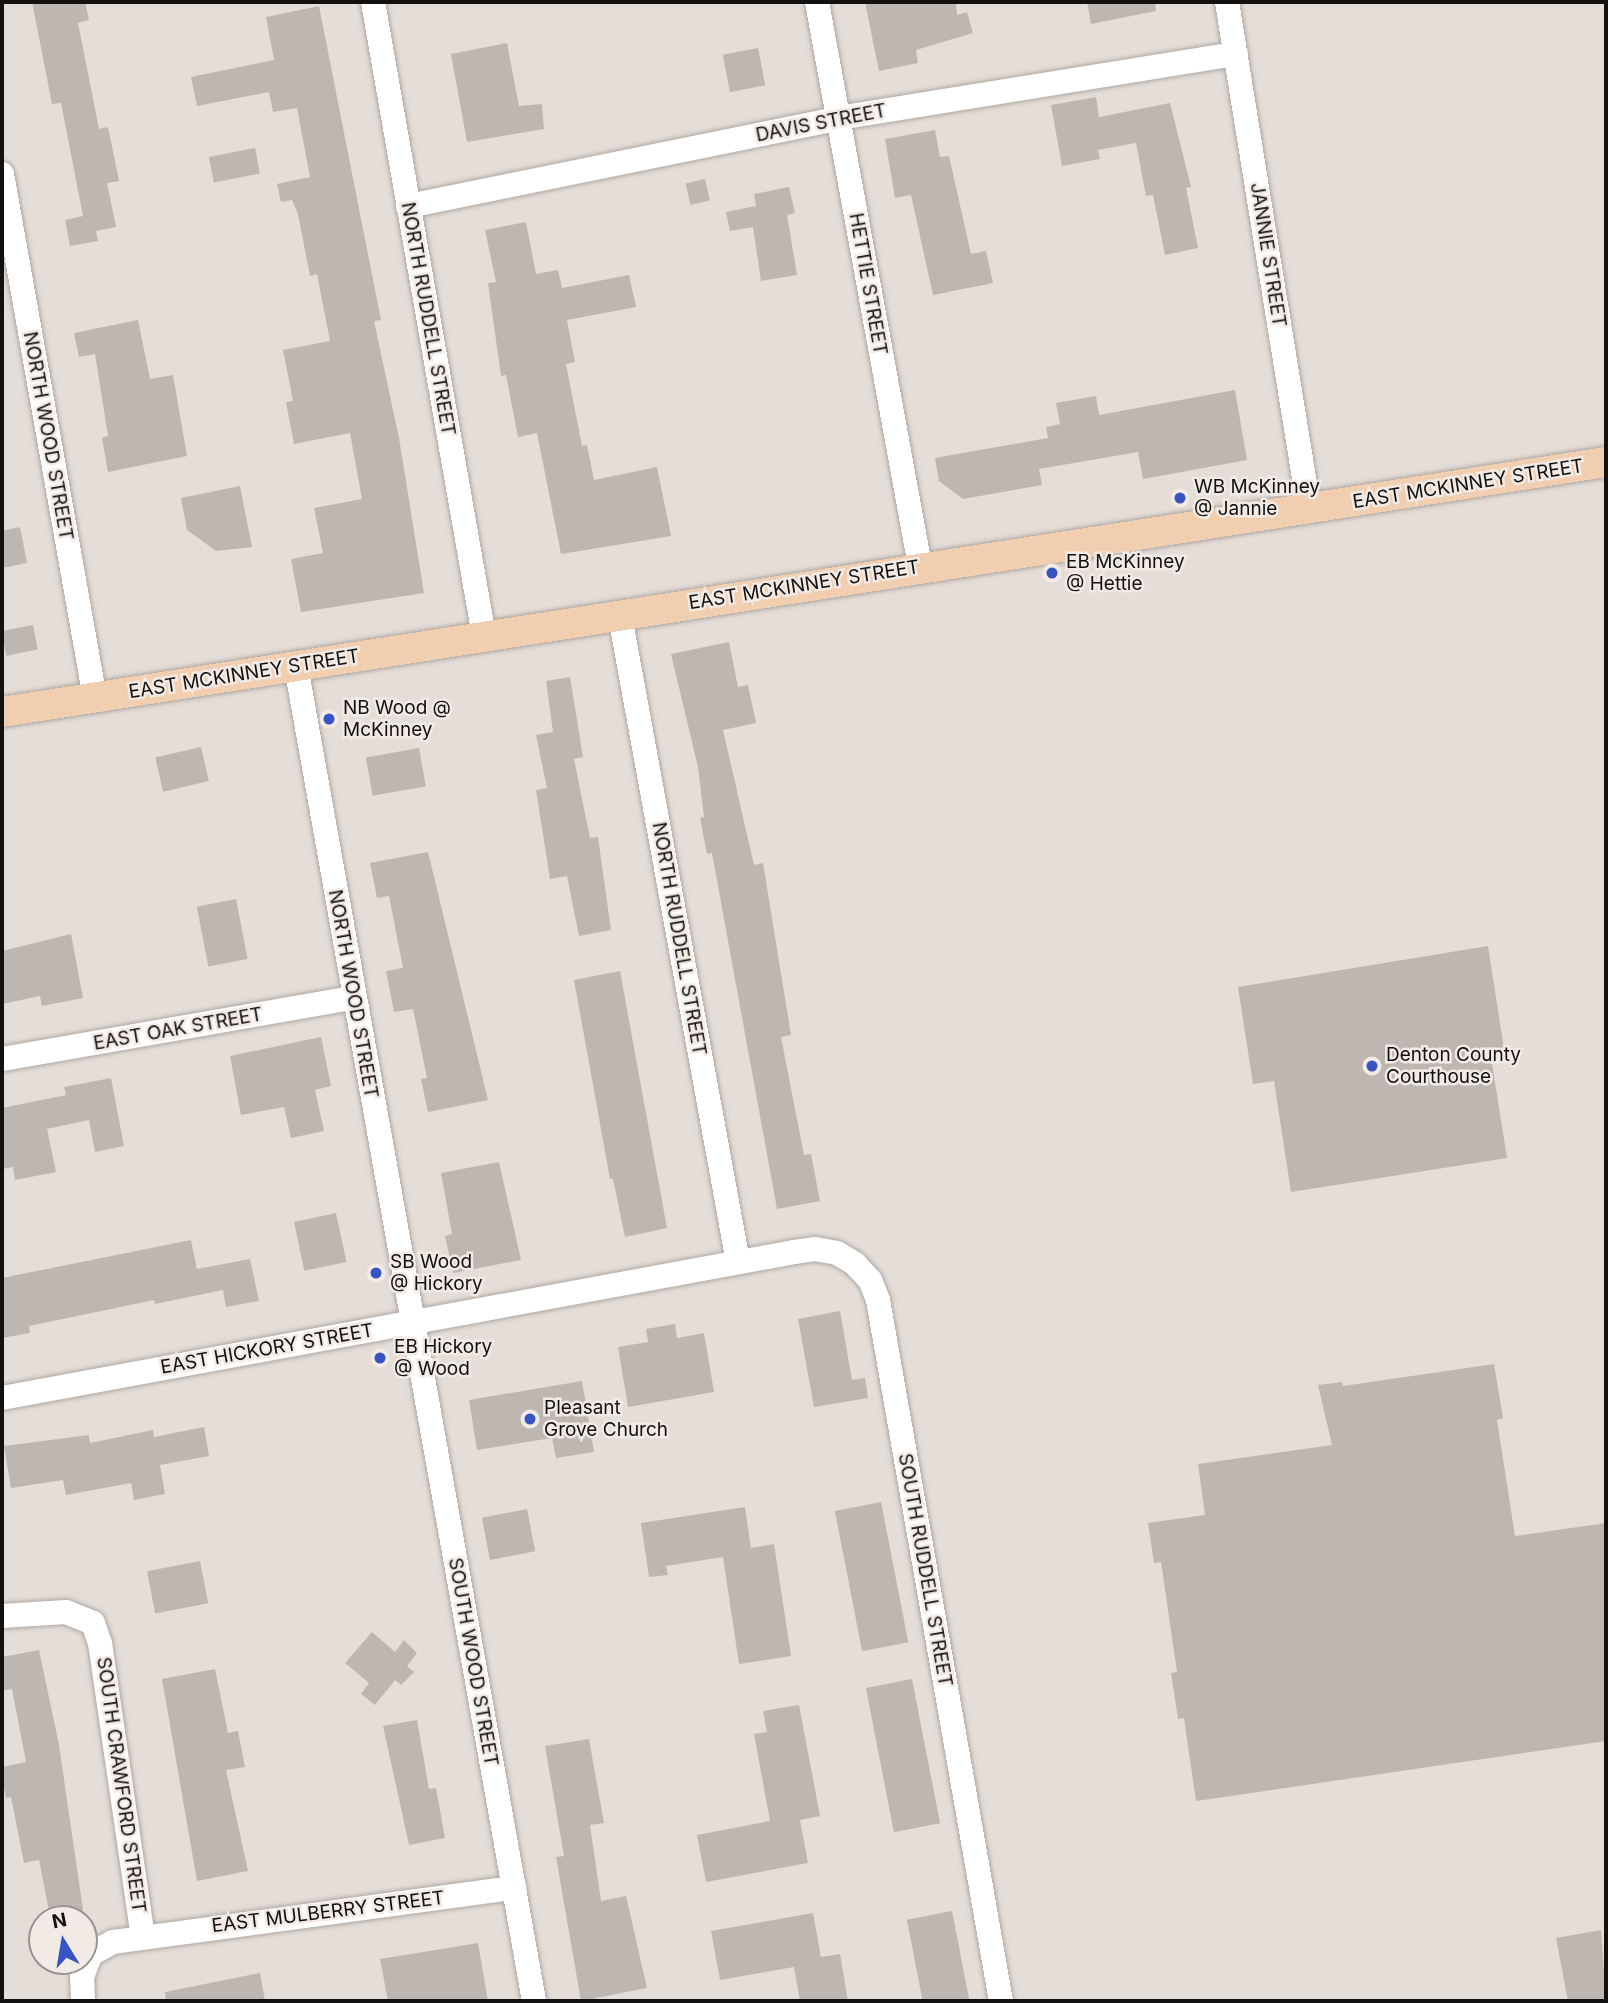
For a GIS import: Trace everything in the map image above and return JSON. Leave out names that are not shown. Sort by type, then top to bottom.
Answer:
[{"type":"main road","name":"EAST MCKINNEY STREET","points":[[2,712],[620,616],[920,566],[1606,463]]},
{"type":"street","name":"NORTH RUDDELL STREET","points":[[373,2],[484,636]]},
{"type":"street","name":"HETTIE STREET","points":[[817,2],[920,566]]},
{"type":"street","name":"JANNIE STREET","points":[[1227,2],[1309,509]]},
{"type":"street","name":"DAVIS STREET","points":[[408,206],[839,118],[1236,54]]},
{"type":"street","name":"NORTH WOOD STREET","points":[[2,174],[95,698]]},
{"type":"street","name":"NORTH RUDDELL STREET","points":[[620,616],[738,1262]]},
{"type":"street","name":"NORTH WOOD STREET","points":[[296,666],[353,998],[413,1322]]},
{"type":"street","name":"EAST OAK STREET","points":[[2,1059],[353,998]]},
{"type":"street","name":"SOUTH RUDDELL STREET","points":[[738,1262],[815,1249],[836,1253],[870,1280],[878,1300],[1001,2001]]},
{"type":"street","name":"EAST HICKORY STREET","points":[[2,1398],[738,1262]]},
{"type":"street","name":"SOUTH WOOD STREET","points":[[413,1322],[534,2001]]},
{"type":"street","name":"SOUTH CRAWFORD STREET","points":[[2,1616],[66,1612],[93,1623],[100,1643],[143,1936],[113,1941],[91,1954],[82,1976],[83,2001]]},
{"type":"street","name":"EAST MULBERRY STREET","points":[[143,1936],[514,1888]]},
{"type":"building","points":[[32,2],[85,2],[89,20],[78,23],[99,129],[108,127],[119,181],[107,183],[116,227],[96,231],[98,241],[70,246],[65,220],[83,216],[61,103],[52,104]]},
{"type":"building","points":[[865,2],[956,2],[957,15],[967,12],[973,33],[916,50],[918,63],[879,71]]},
{"type":"building","points":[[1087,2],[1155,2],[1156,11],[1091,24]]},
{"type":"building","points":[[319,6],[381,320],[374,321],[399,438],[424,593],[301,612],[291,559],[323,553],[314,508],[362,499],[350,433],[294,444],[286,402],[293,401],[283,350],[330,341],[317,274],[310,276],[298,214],[292,200],[281,202],[277,184],[310,177],[297,108],[273,112],[269,92],[197,106],[191,77],[274,60],[266,17]]},
{"type":"building","points":[[507,43],[519,106],[542,104],[544,129],[467,142],[451,54]]},
{"type":"building","points":[[758,48],[765,85],[730,92],[723,55]]},
{"type":"building","points":[[1096,97],[1099,117],[1170,103],[1191,187],[1186,188],[1198,248],[1165,255],[1153,195],[1146,196],[1136,143],[1098,150],[1100,159],[1062,166],[1051,105]]},
{"type":"building","points":[[935,130],[940,157],[949,156],[971,254],[986,251],[993,283],[933,295],[911,195],[895,198],[885,139]]},
{"type":"building","points":[[255,148],[260,174],[214,182],[209,157]]},
{"type":"building","points":[[705,179],[710,200],[690,205],[686,183]]},
{"type":"building","points":[[789,187],[795,213],[787,215],[797,275],[761,281],[753,227],[730,231],[726,212],[756,206],[754,194]]},
{"type":"building","points":[[526,222],[536,274],[558,270],[562,288],[629,275],[636,307],[567,320],[575,362],[566,364],[582,446],[587,445],[594,480],[657,467],[671,536],[561,554],[537,433],[518,437],[506,375],[501,376],[488,283],[496,282],[485,230]]},
{"type":"building","points":[[138,320],[150,379],[173,375],[187,456],[108,472],[102,438],[108,436],[95,354],[79,357],[74,333]]},
{"type":"building","points":[[1235,390],[1247,460],[1143,479],[1138,452],[1039,469],[1042,485],[963,499],[939,481],[935,458],[1048,438],[1046,427],[1060,424],[1056,403],[1096,396],[1099,415]]},
{"type":"building","points":[[240,486],[252,547],[216,551],[187,530],[181,498]]},
{"type":"building","points":[[20,527],[27,563],[2,568],[2,531]]},
{"type":"building","points":[[33,625],[38,650],[6,656],[2,631]]},
{"type":"building","points":[[729,642],[738,687],[748,685],[756,723],[723,730],[754,865],[763,863],[791,1035],[781,1037],[804,1155],[811,1154],[820,1201],[777,1209],[712,853],[707,854],[700,818],[704,817],[698,767],[671,654]]},
{"type":"building","points":[[570,677],[583,757],[574,759],[590,838],[598,837],[611,930],[579,936],[567,876],[550,879],[536,790],[547,788],[536,735],[553,732],[546,681]]},
{"type":"building","points":[[201,747],[209,781],[163,792],[155,758]]},
{"type":"building","points":[[419,748],[426,786],[373,796],[366,757]]},
{"type":"building","points":[[428,852],[488,1100],[428,1112],[421,1079],[427,1078],[413,1009],[394,1012],[386,971],[403,968],[389,896],[377,898],[370,863]]},
{"type":"building","points":[[236,899],[248,959],[208,967],[197,907]]},
{"type":"building","points":[[71,934],[83,998],[42,1006],[40,996],[2,1004],[2,951]]},
{"type":"building","name":"Denton County Courthouse","points":[[1488,946],[1504,1049],[1490,1051],[1507,1158],[1291,1192],[1274,1081],[1253,1084],[1238,987]]},
{"type":"building","points":[[620,971],[667,1228],[625,1237],[613,1179],[610,1179],[574,980]]},
{"type":"building","points":[[321,1037],[331,1086],[315,1090],[324,1131],[291,1138],[284,1107],[241,1115],[230,1056]]},
{"type":"building","points":[[111,1078],[124,1146],[95,1152],[89,1120],[47,1129],[56,1172],[15,1180],[13,1167],[2,1169],[2,1108],[66,1095],[64,1087]]},
{"type":"building","points":[[499,1162],[521,1260],[453,1273],[445,1236],[452,1234],[441,1173]]},
{"type":"building","points":[[336,1213],[346,1262],[304,1271],[294,1222]]},
{"type":"building","points":[[191,1240],[197,1269],[250,1259],[259,1301],[226,1307],[223,1290],[155,1304],[154,1300],[29,1326],[30,1333],[2,1338],[2,1278]]},
{"type":"building","points":[[840,1311],[852,1380],[865,1378],[868,1398],[814,1407],[798,1319]]},
{"type":"building","points":[[675,1324],[677,1338],[704,1333],[714,1392],[628,1407],[618,1347],[648,1342],[646,1329]]},
{"type":"building","points":[[1494,1364],[1503,1418],[1497,1420],[1515,1536],[1606,1523],[1606,1741],[1196,1801],[1184,1718],[1178,1719],[1171,1673],[1177,1672],[1161,1562],[1154,1563],[1148,1523],[1205,1515],[1198,1464],[1332,1445],[1318,1385],[1342,1382],[1343,1386]]},
{"type":"building","name":"Pleasant Grove Church","points":[[582,1381],[594,1452],[556,1458],[552,1438],[477,1450],[469,1400]]},
{"type":"building","points":[[204,1427],[209,1456],[160,1465],[165,1494],[134,1500],[131,1483],[66,1495],[63,1480],[11,1488],[4,1446],[89,1435],[90,1443],[153,1430],[154,1437]]},
{"type":"building","points":[[881,1502],[908,1642],[862,1651],[835,1511]]},
{"type":"building","points":[[745,1507],[751,1548],[774,1544],[791,1656],[739,1664],[723,1557],[666,1566],[668,1575],[649,1577],[641,1523]]},
{"type":"building","points":[[527,1509],[535,1551],[490,1560],[482,1518]]},
{"type":"building","points":[[200,1561],[208,1603],[155,1614],[147,1571]]},
{"type":"building","points":[[372,1632],[395,1652],[404,1640],[417,1653],[407,1666],[414,1672],[401,1685],[395,1680],[375,1705],[361,1694],[369,1683],[345,1663]]},
{"type":"building","points":[[39,1650],[59,1745],[82,1905],[48,1905],[39,1860],[24,1863],[11,1797],[6,1798],[2,1777],[2,1767],[26,1762],[12,1689],[2,1691],[2,1657]]},
{"type":"building","points":[[215,1669],[228,1733],[238,1731],[245,1767],[226,1770],[248,1871],[197,1881],[162,1679]]},
{"type":"building","points":[[912,1679],[940,1823],[894,1832],[866,1688]]},
{"type":"building","points":[[799,1705],[820,1816],[800,1820],[808,1863],[706,1882],[697,1835],[770,1821],[754,1734],[767,1732],[763,1711]]},
{"type":"building","points":[[417,1720],[429,1789],[436,1788],[445,1838],[409,1845],[383,1726]]},
{"type":"building","points":[[589,1739],[604,1823],[590,1825],[601,1901],[626,1896],[647,1988],[581,2001],[556,1857],[564,1856],[545,1746]]},
{"type":"building","points":[[952,1911],[969,2001],[923,2001],[907,1920]]},
{"type":"building","points":[[813,1913],[821,1957],[840,1954],[848,2001],[800,2001],[794,1967],[720,1980],[711,1931]]},
{"type":"building","points":[[1601,1930],[1606,2001],[1568,2001],[1556,1938]]},
{"type":"building","points":[[478,1943],[488,2001],[388,2001],[380,1959]]},
{"type":"building","points":[[260,1973],[265,2001],[166,2001],[165,1992]]},
{"type":"place","name":"WB McKinney @ Jannie","points":[[1180,498]]},
{"type":"place","name":"EB McKinney @ Hettie","points":[[1052,573]]},
{"type":"place","name":"NB Wood @ McKinney","points":[[329,719]]},
{"type":"place","name":"Denton County Courthouse","points":[[1372,1066]]},
{"type":"place","name":"SB Wood @ Hickory","points":[[376,1273]]},
{"type":"place","name":"EB Hickory @ Wood","points":[[380,1358]]},
{"type":"place","name":"Pleasant Grove Church","points":[[530,1419]]}]
